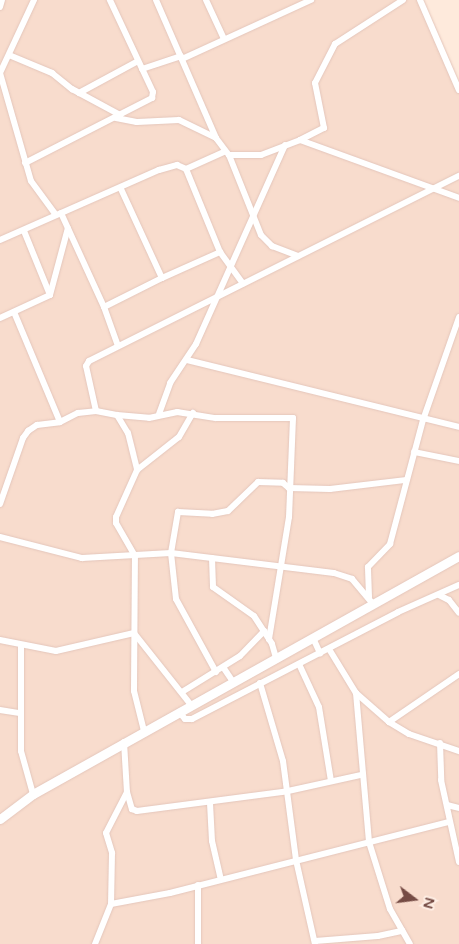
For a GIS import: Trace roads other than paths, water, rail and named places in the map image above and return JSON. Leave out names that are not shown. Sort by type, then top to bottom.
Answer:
[{"type":"street","points":[[0,7],[2,0]]},
{"type":"street","points":[[34,0],[0,73],[26,163],[38,193],[59,214],[68,228],[104,307],[118,346]]},
{"type":"street","points":[[26,163],[152,98],[153,92],[110,0]]},
{"type":"street","points":[[156,0],[216,138],[226,154],[254,219],[268,243],[298,256]]},
{"type":"street","points":[[206,0],[224,39]]},
{"type":"street","points":[[142,69],[181,58],[311,0]]},
{"type":"street","points":[[0,240],[174,165],[186,169],[226,154],[261,155],[300,140],[324,128],[315,83],[335,44],[403,0]]},
{"type":"street","points":[[420,0],[459,90]]},
{"type":"street","points":[[9,55],[52,73],[79,93],[118,116],[137,122],[179,120],[216,138]]},
{"type":"street","points":[[79,93],[138,61]]},
{"type":"street","points":[[300,140],[459,198]]},
{"type":"street","points":[[159,414],[170,383],[187,360],[231,269],[285,145]]},
{"type":"street","points":[[186,169],[220,252],[243,284]]},
{"type":"street","points":[[96,411],[87,363],[459,176]]},
{"type":"street","points":[[121,189],[162,278]]},
{"type":"street","points":[[0,318],[50,295],[68,228]]},
{"type":"street","points":[[24,230],[50,295]]},
{"type":"street","points":[[104,307],[220,252]]},
{"type":"street","points":[[14,312],[60,422]]},
{"type":"street","points":[[371,600],[368,567],[390,544],[423,420],[459,317]]},
{"type":"street","points":[[187,360],[423,420],[459,427]]},
{"type":"street","points":[[0,504],[23,438],[37,425],[60,422],[78,413],[96,411],[149,418],[159,414],[193,413],[216,418],[292,418],[289,488],[281,567],[269,639]]},
{"type":"street","points":[[144,732],[134,691],[135,556],[116,523],[118,508],[137,470],[179,437],[193,413]]},
{"type":"street","points":[[117,415],[128,432],[137,470]]},
{"type":"street","points":[[414,452],[459,461]]},
{"type":"street","points":[[216,672],[176,599],[171,553],[178,512],[212,514],[228,511],[258,482],[283,483],[289,488],[330,489],[406,480]]},
{"type":"street","points":[[0,537],[82,558],[171,553],[281,567],[352,579],[371,600]]},
{"type":"street","points":[[1,817],[33,794],[313,638],[371,600],[459,556]]},
{"type":"street","points":[[212,558],[213,587],[247,610],[269,639],[276,658]]},
{"type":"street","points":[[178,712],[185,719],[192,719],[260,683],[459,585]]},
{"type":"street","points":[[439,595],[449,600],[459,613]]},
{"type":"street","points":[[182,692],[240,656],[264,631]]},
{"type":"street","points":[[0,640],[56,651],[134,633]]},
{"type":"street","points":[[134,633],[154,662],[192,705]]},
{"type":"street","points":[[313,638],[320,654]]},
{"type":"street","points":[[21,645],[21,751],[33,794]]},
{"type":"street","points":[[329,649],[356,692],[389,722],[409,734],[459,750]]},
{"type":"street","points":[[299,664],[319,707],[331,781]]},
{"type":"street","points":[[223,667],[246,691]]},
{"type":"street","points":[[389,722],[459,674]]},
{"type":"street","points":[[260,683],[280,744],[288,791],[296,860],[315,942],[378,936],[402,931]]},
{"type":"street","points":[[356,692],[361,775],[369,842],[378,879],[410,944]]},
{"type":"street","points":[[0,710],[20,713]]},
{"type":"street","points":[[124,742],[127,792],[132,809],[137,811],[210,803],[288,791],[361,775]]},
{"type":"street","points":[[440,743],[441,780],[459,862]]},
{"type":"street","points":[[94,944],[111,904],[112,853],[106,833],[127,792]]},
{"type":"street","points":[[210,803],[212,841],[221,879]]},
{"type":"street","points":[[447,805],[459,808]]},
{"type":"street","points":[[111,904],[198,885],[449,822]]},
{"type":"street","points":[[198,885],[198,944]]}]
